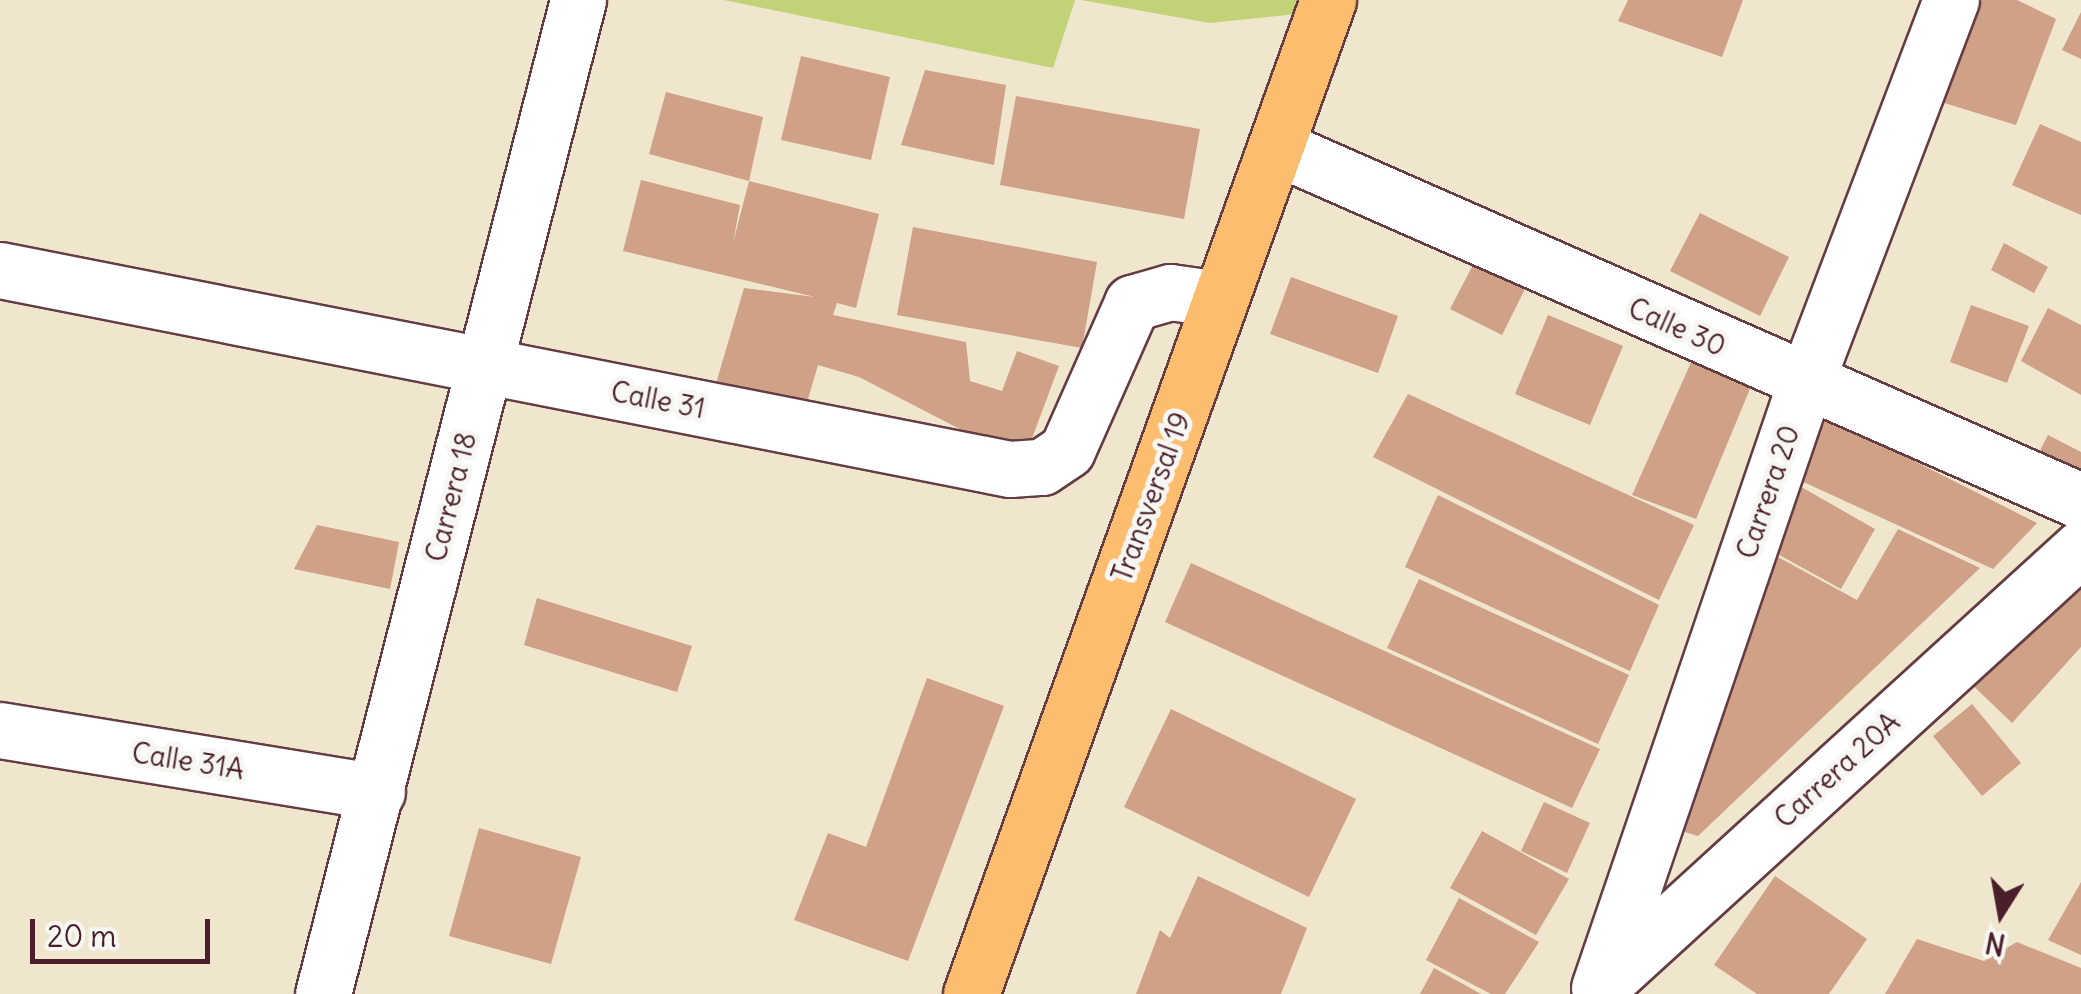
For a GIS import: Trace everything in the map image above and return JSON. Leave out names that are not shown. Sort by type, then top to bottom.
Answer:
[{"type":"main road","name":"Transversal 19","points":[[971,994],[1328,0]]},
{"type":"street","name":"Carrera 18","points":[[322,994],[578,0]]},
{"type":"street","name":"Carrera 20","points":[[1597,991],[1805,384],[1951,0]]},
{"type":"street","name":"Calle 30","points":[[1276,147],[1805,384],[2081,501]]},
{"type":"street","name":"Calle 31","points":[[0,270],[1010,468],[1042,467],[1067,450],[1132,304],[1170,292],[1220,299]]},
{"type":"street","name":"Carrera 20A","points":[[1597,991],[2081,548]]},
{"type":"street","name":"Calle 31A","points":[[0,730],[377,792]]},
{"type":"green space","points":[[724,0],[1075,0],[1053,68]]},
{"type":"green space","points":[[1081,0],[1339,0],[1335,10],[1210,23]]},
{"type":"building","points":[[1628,0],[1743,0],[1722,57],[1618,21]]},
{"type":"building","points":[[1982,0],[2017,0],[2056,19],[2016,125],[1941,102]]},
{"type":"building","points":[[2081,12],[2081,59],[2062,50]]},
{"type":"building","points":[[801,56],[890,77],[871,160],[781,140]]},
{"type":"building","points":[[925,70],[1006,85],[994,165],[901,145]]},
{"type":"building","points":[[666,92],[763,117],[749,181],[649,154]]},
{"type":"building","points":[[1016,96],[1200,129],[1184,219],[1000,185]]},
{"type":"building","points":[[2040,124],[2081,142],[2081,215],[2012,185]]},
{"type":"building","points":[[641,180],[740,205],[733,243],[749,181],[879,214],[856,308],[837,303],[833,315],[966,342],[970,381],[1002,391],[1017,351],[1059,366],[1031,441],[983,441],[859,377],[818,365],[808,399],[715,387],[744,288],[815,297],[623,251]]},
{"type":"building","points":[[1700,213],[1789,257],[1760,316],[1670,271]]},
{"type":"building","points":[[913,227],[1097,262],[1082,348],[897,315]]},
{"type":"building","points":[[2004,243],[2048,267],[2034,293],[1991,270]]},
{"type":"building","points":[[1475,261],[1526,287],[1502,335],[1450,309]]},
{"type":"building","points":[[1291,277],[1398,316],[1378,373],[1270,334]]},
{"type":"building","points":[[1971,305],[2029,326],[2007,383],[1950,362]]},
{"type":"building","points":[[2048,308],[2081,325],[2081,395],[2021,361]]},
{"type":"building","points":[[1548,315],[1623,346],[1590,425],[1515,394]]},
{"type":"building","points":[[1693,358],[1752,384],[1696,519],[1632,495]]},
{"type":"building","points":[[1408,394],[1694,525],[1659,600],[1373,457]]},
{"type":"building","points":[[1827,417],[2037,523],[1993,569],[1797,479]]},
{"type":"building","points":[[2048,435],[2081,452],[2081,488],[2033,464]]},
{"type":"building","points":[[1796,484],[1875,529],[1841,589],[1761,545]]},
{"type":"building","points":[[1438,495],[1659,605],[1630,671],[1405,567]]},
{"type":"building","points":[[317,525],[399,542],[390,589],[294,569]]},
{"type":"building","points":[[1898,529],[1980,568],[1698,836],[1668,827],[1778,557],[1857,600]]},
{"type":"building","points":[[1191,563],[1600,749],[1572,808],[1165,622]]},
{"type":"building","points":[[2081,564],[2081,647],[2012,723],[1962,675]]},
{"type":"building","points":[[1419,579],[1629,675],[1598,744],[1387,648]]},
{"type":"building","points":[[537,598],[692,646],[677,692],[524,645]]},
{"type":"building","points":[[927,678],[1004,706],[908,961],[794,920],[828,833],[866,847]]},
{"type":"building","points":[[1972,704],[2021,763],[1982,796],[1933,736]]},
{"type":"building","points":[[1171,709],[1356,799],[1309,897],[1124,807]]},
{"type":"building","points":[[1544,802],[1590,823],[1567,873],[1521,851]]},
{"type":"building","points":[[479,828],[581,857],[551,964],[449,936]]},
{"type":"building","points":[[1482,831],[1569,879],[1536,935],[1450,888]]},
{"type":"building","points":[[1198,876],[1307,928],[1281,994],[1136,994],[1160,930],[1170,938]]},
{"type":"building","points":[[1775,876],[1867,939],[1829,994],[1757,994],[1714,965]]},
{"type":"building","points":[[2081,882],[2081,955],[2048,940]]},
{"type":"building","points":[[1459,898],[1539,942],[1505,994],[1491,994],[1426,960]]},
{"type":"building","points":[[1917,939],[1984,961],[2017,942],[2081,968],[2081,994],[1885,994]]},
{"type":"building","points":[[1434,968],[1481,994],[1420,994]]}]
